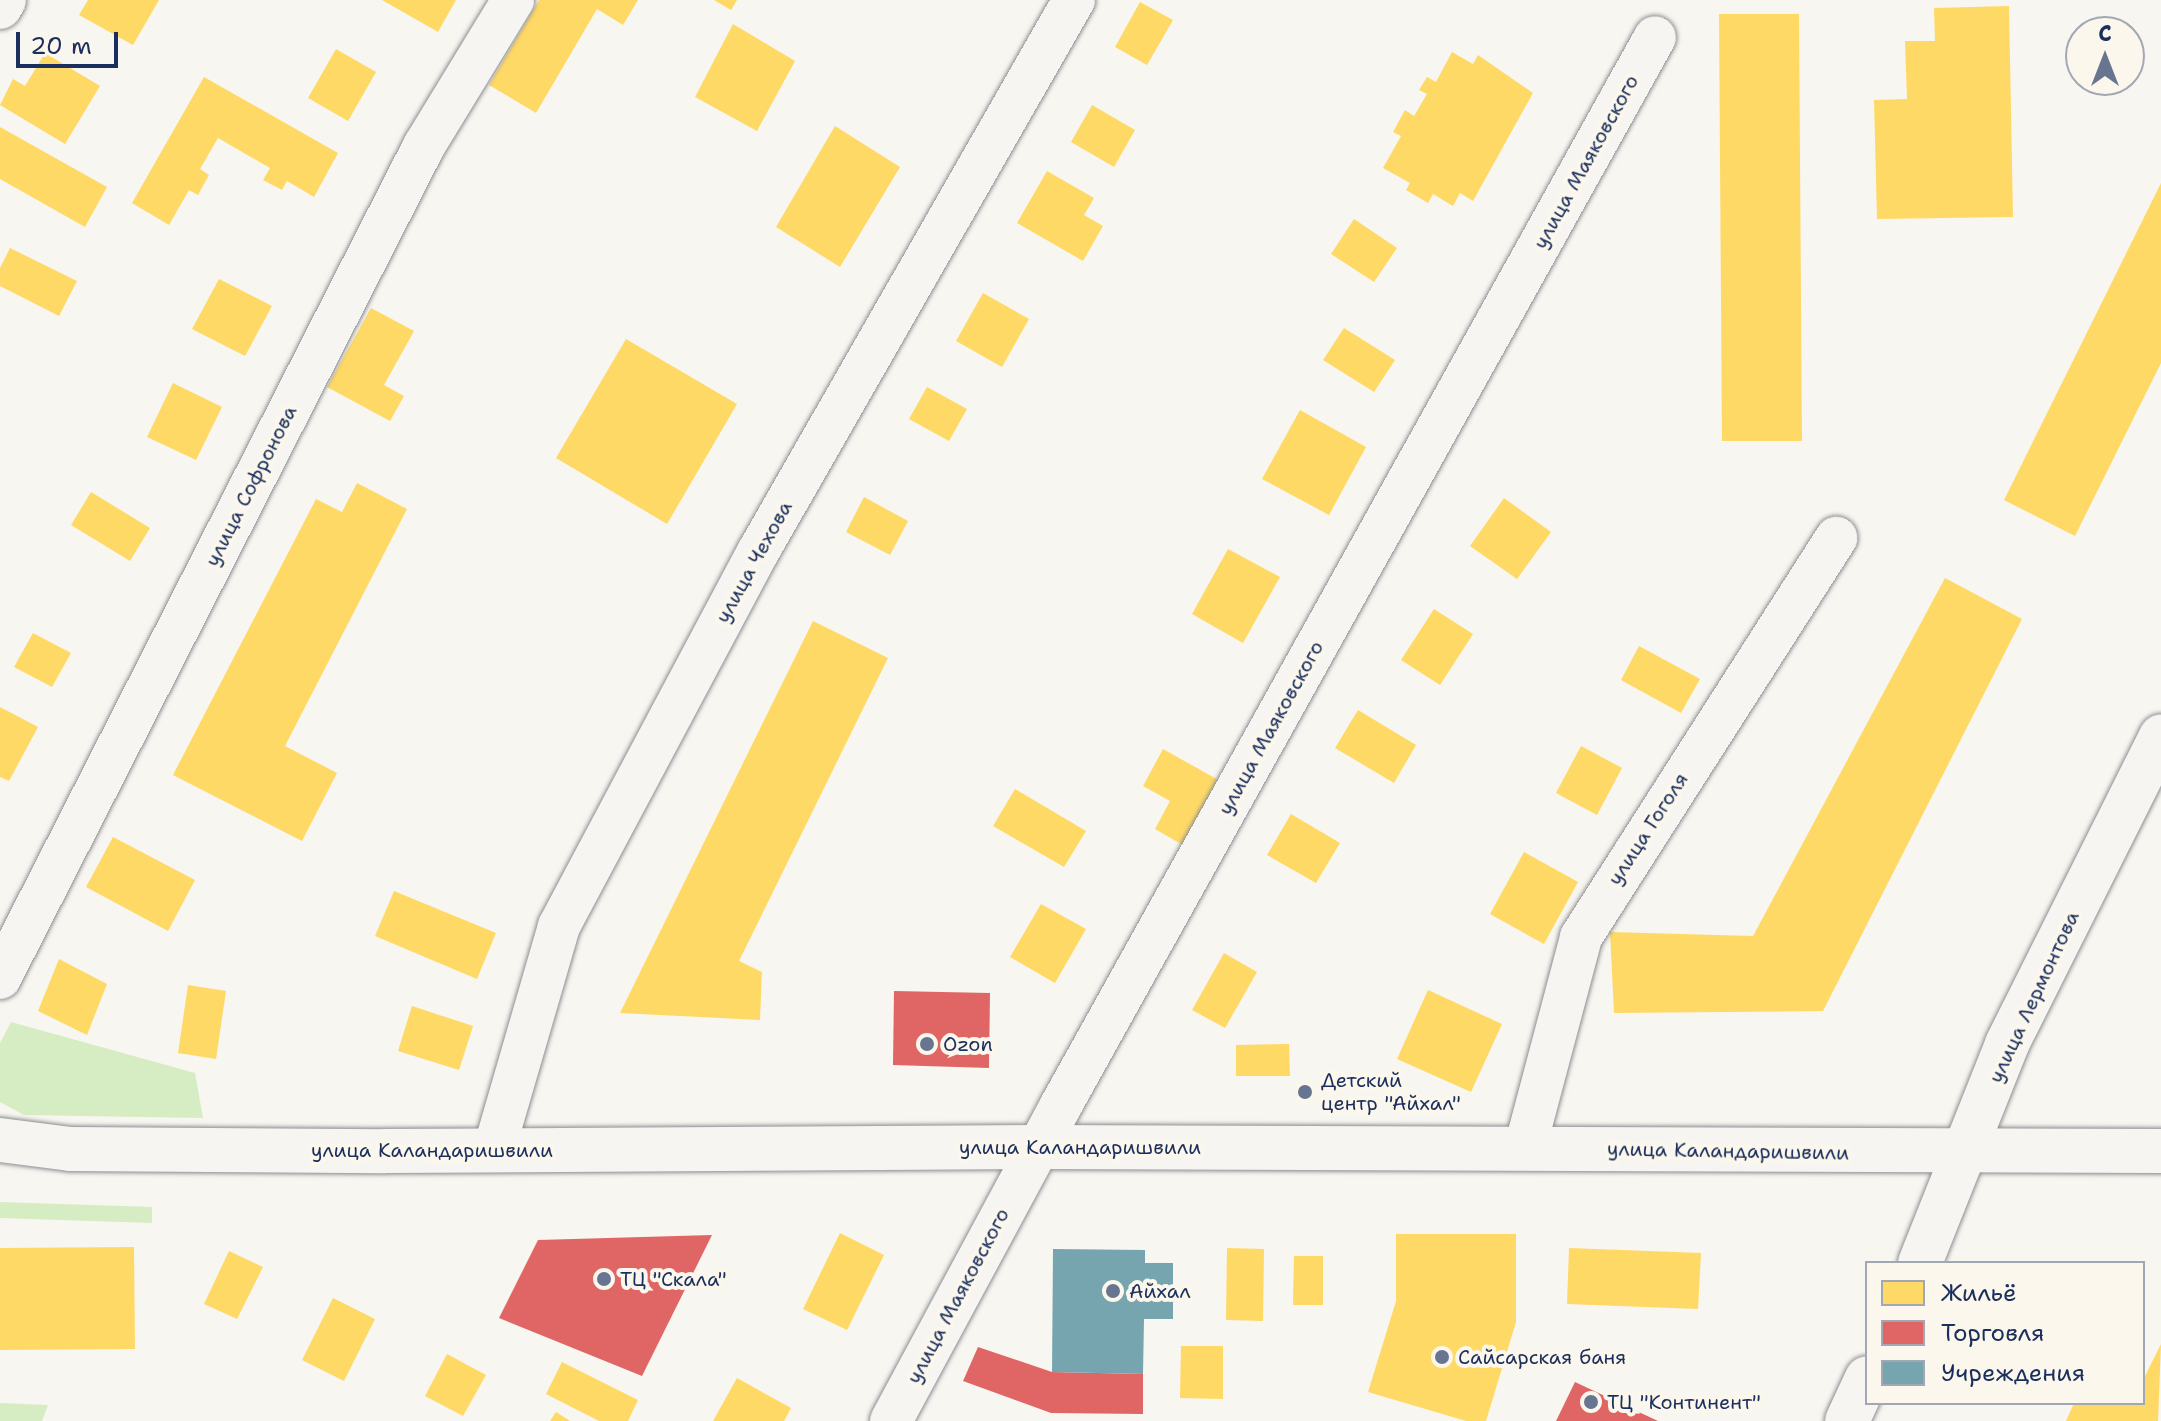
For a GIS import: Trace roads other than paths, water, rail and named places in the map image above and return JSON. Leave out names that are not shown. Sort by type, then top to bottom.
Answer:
[{"type":"street","points":[[0,7],[4,0]]},
{"type":"street","name":"улица Софронова","points":[[0,978],[424,146],[513,0]]},
{"type":"street","name":"улица Чехова","points":[[494,1150],[559,926],[758,552],[1074,0]]},
{"type":"street","name":"улица Маяковского","points":[[891,1421],[1038,1147],[1655,37]]},
{"type":"street","name":"улица Гоголя","points":[[1525,1148],[1581,937],[1836,538]]},
{"type":"street","name":"улица Лермонтова","points":[[1921,1261],[1967,1153],[2007,1044],[2161,736]]},
{"type":"street","name":"улица Каландаришвили","points":[[0,1140],[70,1149],[1038,1147],[1967,1153],[2161,1151]]},
{"type":"street","points":[[1847,1421],[1865,1382]]},
{"type":"place","name":"Ozon","points":[[927,1044]]},
{"type":"place","name":"Детский центр \"Айхал\"","points":[[1305,1092]]},
{"type":"place","name":"ТЦ \"Скала\"","points":[[604,1279]]},
{"type":"place","name":"Айхал","points":[[1113,1291]]},
{"type":"place","name":"Сайсарская баня","points":[[1442,1357]]},
{"type":"place","name":"ТЦ \"Континент\"","points":[[1591,1402]]}]
